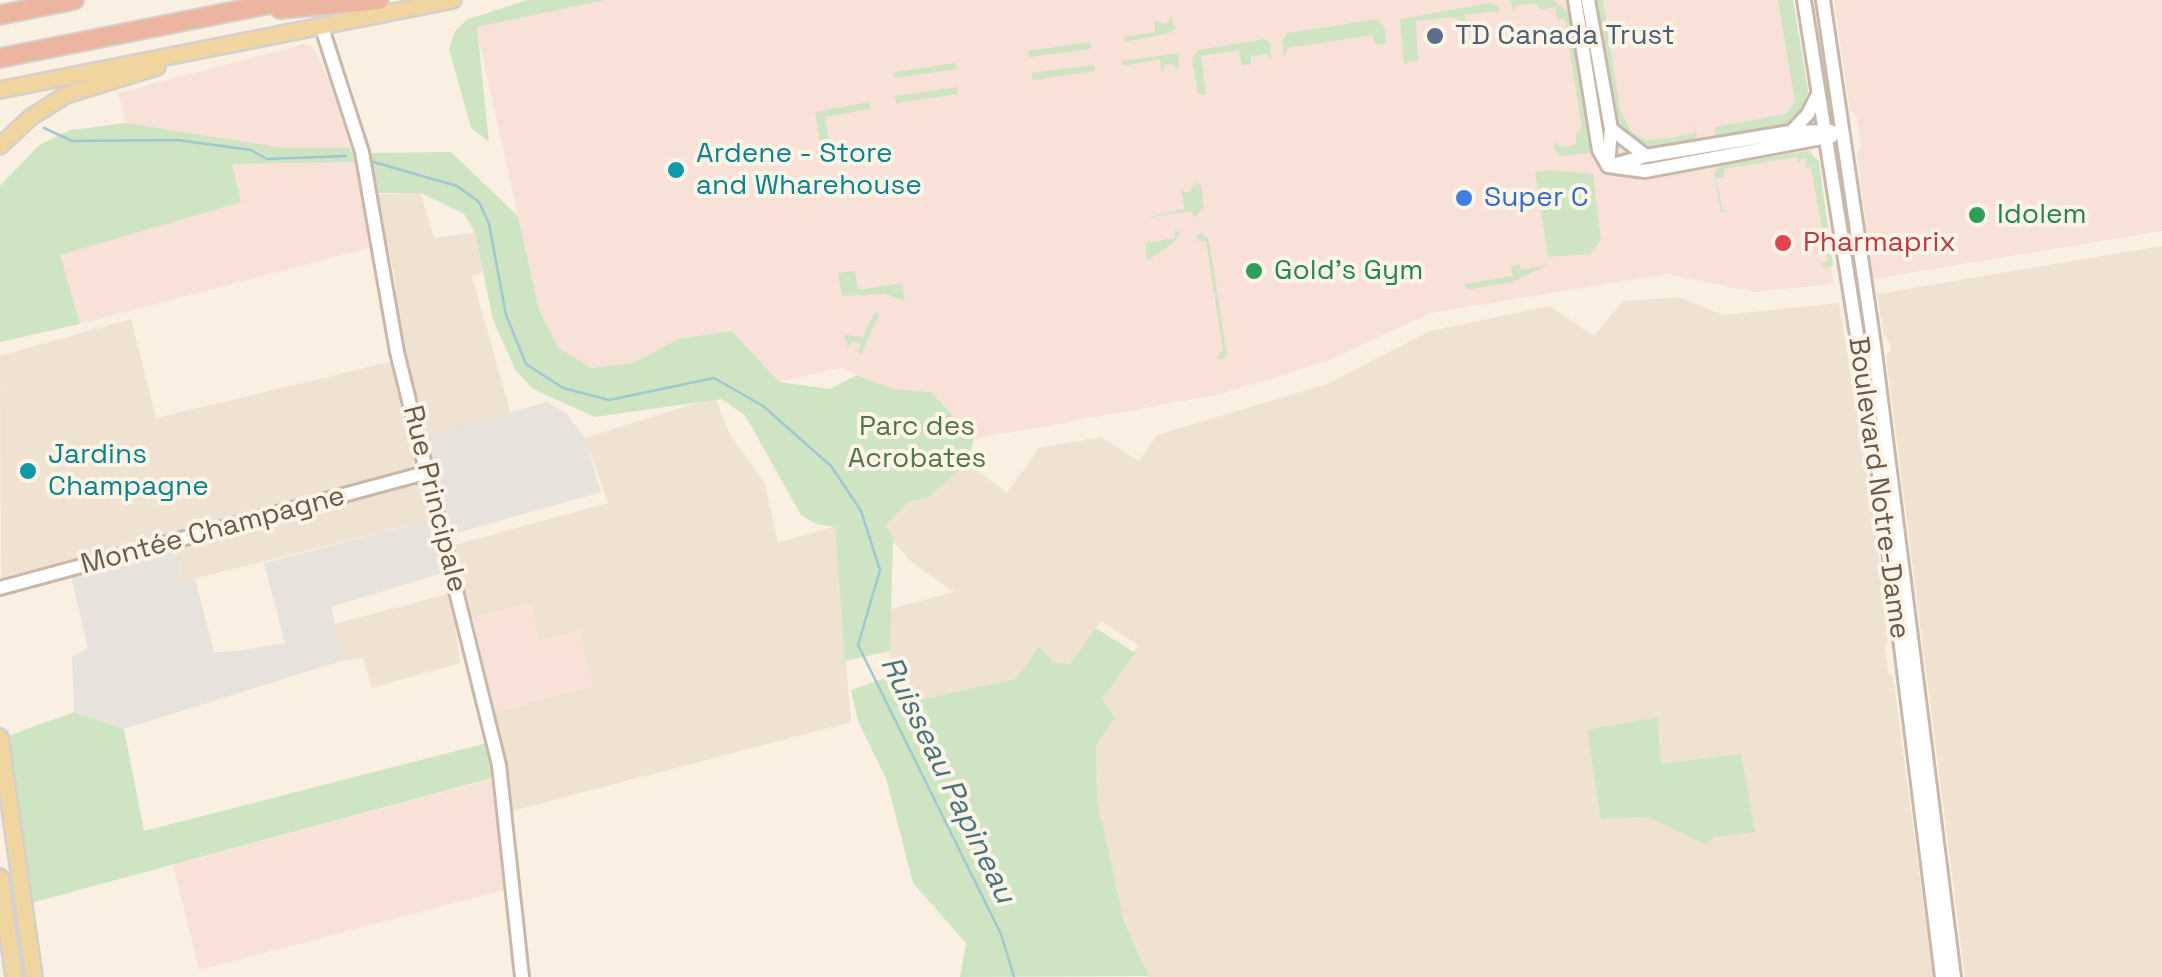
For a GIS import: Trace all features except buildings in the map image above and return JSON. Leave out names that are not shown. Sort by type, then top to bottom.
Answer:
[{"type":"highway","points":[[0,15],[74,0]]},
{"type":"highway","points":[[0,58],[290,0]]},
{"type":"highway","points":[[214,15],[379,0]]},
{"type":"main road","points":[[0,90],[453,0]]},
{"type":"main road","points":[[0,146],[31,117],[66,96],[222,45]]},
{"type":"main road","points":[[0,737],[34,977]]},
{"type":"main road","points":[[0,876],[14,977]]},
{"type":"street","points":[[1561,0],[1576,6],[1600,154],[1608,166],[1645,171],[1844,132]]},
{"type":"street","points":[[1588,0],[1612,129],[1608,166]]},
{"type":"street","name":"Boulevard Notre-Dame","points":[[1804,0],[1882,493],[1942,977]]},
{"type":"street","name":"Boulevard Notre-Dame","points":[[1824,0],[1954,977]]},
{"type":"street","name":"Rue Principale","points":[[321,26],[362,152],[392,328],[499,765],[522,977]]},
{"type":"street","points":[[1790,132],[1808,114],[1818,94]]},
{"type":"street","points":[[1612,129],[1646,156]]},
{"type":"street","points":[[1608,166],[1790,132],[1826,135]]},
{"type":"street","name":"Montée Champagne","points":[[0,588],[426,473]]},
{"type":"shaded area","points":[[606,0],[1787,0],[1834,284],[1754,292],[1668,274],[1431,313],[1327,361],[1221,394],[974,439],[931,392],[893,389],[841,368],[778,382],[732,331],[678,339],[634,363],[591,368],[559,348],[539,310],[476,27]]},
{"type":"shaded area","points":[[1834,0],[2162,0],[2162,231],[1873,279],[1857,154],[1861,145],[1856,115],[1850,110]]},
{"type":"shaded area","points":[[304,44],[313,47],[330,82],[350,148],[284,148],[126,123],[118,93]]},
{"type":"shaded area","points":[[357,162],[373,247],[80,324],[59,255],[240,202],[232,164]]},
{"type":"shaded area","points":[[421,193],[434,238],[475,232],[483,272],[472,276],[511,415],[418,438],[386,293],[397,289],[377,194]]},
{"type":"shaded area","points":[[2162,246],[2162,977],[1965,977],[1886,356],[1892,349],[1883,331],[1877,294]]},
{"type":"shaded area","points":[[1679,297],[1723,315],[1839,303],[1876,528],[1888,673],[1893,677],[1933,977],[1145,977],[1149,975],[1124,922],[1097,799],[1096,745],[1115,717],[1102,699],[1138,645],[1101,621],[1070,664],[1053,662],[1017,679],[898,704],[883,617],[891,609],[954,592],[913,563],[881,529],[908,502],[927,498],[967,463],[1007,493],[1039,448],[1101,437],[1139,461],[1157,435],[1327,384],[1430,331],[1550,306],[1594,336],[1623,301]]},
{"type":"shaded area","points":[[131,319],[156,418],[390,362],[417,470],[1,580],[0,356]]},
{"type":"shaded area","points":[[715,397],[730,435],[765,483],[778,543],[835,526],[851,722],[508,812],[489,714],[593,686],[540,641],[531,603],[468,619],[451,546],[608,503],[585,438]]},
{"type":"shaded area","points":[[547,402],[566,413],[585,438],[601,492],[453,534],[426,436]]},
{"type":"shaded area","points":[[420,482],[433,519],[182,582],[176,548]]},
{"type":"shaded area","points":[[433,519],[445,572],[331,607],[344,660],[124,729],[74,712],[72,657],[88,648],[71,576],[176,548],[182,582],[195,579],[214,652],[237,651],[285,643],[264,563]]},
{"type":"shaded area","points":[[451,593],[460,663],[372,688],[363,658],[344,660],[335,624]]},
{"type":"shaded area","points":[[531,602],[540,640],[580,630],[593,686],[494,713],[473,618]]},
{"type":"shaded area","points":[[492,779],[504,890],[199,970],[173,865]]},
{"type":"green space","points":[[527,0],[606,0],[477,27],[489,142],[471,128],[449,49],[455,31],[466,20]]},
{"type":"green space","points":[[1510,0],[1553,0],[1567,11],[1575,26],[1594,148],[1590,153],[1560,156],[1554,148],[1556,142],[1560,147],[1576,145],[1576,133],[1582,130],[1565,19],[1558,20],[1555,7],[1540,10],[1536,3],[1514,6],[1515,15]]},
{"type":"green space","points":[[1595,0],[1603,0],[1620,110],[1631,132],[1646,140],[1672,138],[1695,133],[1695,125],[1697,135],[1694,139],[1648,146],[1619,130]]},
{"type":"green space","points":[[1778,0],[1793,0],[1808,90],[1800,114],[1785,125],[1716,136],[1714,127],[1786,114],[1795,102]]},
{"type":"green space","points":[[1490,3],[1499,7],[1498,17],[1496,11],[1465,15],[1466,23],[1451,17],[1416,21],[1418,63],[1412,60],[1404,64],[1400,19]]},
{"type":"green space","points":[[1171,15],[1175,28],[1170,33],[1124,42],[1124,37],[1155,32],[1154,21],[1167,24]]},
{"type":"green space","points":[[1377,19],[1385,28],[1386,43],[1375,45],[1373,35],[1287,48],[1284,57],[1282,40],[1288,33]]},
{"type":"green space","points":[[1264,39],[1271,44],[1271,61],[1268,54],[1251,56],[1251,64],[1242,66],[1239,50],[1201,56],[1206,94],[1198,95],[1192,58],[1199,50]]},
{"type":"green space","points":[[1090,42],[1091,49],[1029,57],[1028,51]]},
{"type":"green space","points":[[1179,53],[1178,70],[1172,64],[1165,65],[1162,73],[1160,59],[1122,66],[1122,61]]},
{"type":"green space","points":[[956,63],[957,69],[895,78],[894,72]]},
{"type":"green space","points":[[1094,65],[1095,71],[1033,80],[1032,73]]},
{"type":"green space","points":[[958,87],[958,94],[896,103],[895,96]]},
{"type":"green space","points":[[869,102],[870,109],[825,117],[831,152],[822,153],[815,112]]},
{"type":"green space","points":[[126,123],[284,148],[350,148],[357,162],[232,164],[241,202],[60,255],[80,324],[0,342],[0,186],[39,145],[71,130]]},
{"type":"green space","points":[[1808,151],[1819,161],[1833,265],[1824,268],[1820,264],[1828,262],[1811,167],[1805,167],[1807,159],[1801,158],[1798,165],[1797,157],[1724,169],[1724,177],[1716,178],[1722,209],[1730,211],[1721,212],[1714,172],[1720,165]]},
{"type":"green space","name":"Parc des Acrobates","points":[[451,152],[518,216],[539,310],[559,348],[591,368],[634,363],[678,339],[732,331],[779,382],[830,389],[857,375],[893,389],[931,392],[974,439],[967,463],[927,498],[908,502],[885,525],[893,537],[890,651],[845,661],[835,527],[816,524],[801,515],[745,415],[721,399],[595,417],[533,389],[516,371],[493,320],[475,232],[464,214],[421,193],[377,193],[368,153]]},
{"type":"green space","points":[[1535,172],[1593,174],[1601,240],[1590,254],[1548,257]]},
{"type":"green space","points":[[1194,183],[1201,185],[1204,207],[1195,217],[1190,211],[1141,219],[1184,209],[1181,186],[1184,192],[1190,192]]},
{"type":"green space","points":[[1175,230],[1180,233],[1174,242],[1147,261],[1145,243],[1175,238]]},
{"type":"green space","points":[[1201,233],[1209,240],[1227,355],[1222,359],[1217,358],[1223,350],[1206,241],[1198,241],[1196,236]]},
{"type":"green space","points":[[1519,264],[1520,270],[1548,265],[1512,282],[1466,290],[1465,284],[1512,276],[1511,266]]},
{"type":"green space","points":[[855,271],[858,290],[902,283],[905,301],[885,294],[842,296],[838,273]]},
{"type":"green space","points":[[875,312],[879,314],[861,355],[861,344],[852,341],[848,347],[844,335],[863,337]]},
{"type":"green space","points":[[1096,628],[1135,653],[1102,699],[1115,717],[1096,745],[1097,799],[1124,922],[1149,976],[960,977],[966,943],[913,883],[886,778],[858,721],[851,690],[894,675],[899,704],[1016,679],[1039,647],[1053,662],[1070,664]]},
{"type":"green space","points":[[74,712],[124,729],[144,831],[487,743],[492,778],[31,903],[8,736]]},
{"type":"green space","points":[[1657,717],[1661,764],[1741,754],[1755,832],[1714,837],[1706,845],[1648,817],[1601,819],[1587,730]]},
{"type":"waterway","name":"Ruisseau Papineau","points":[[44,128],[72,141],[177,140],[251,150],[267,159],[346,156]]},
{"type":"waterway","name":"Ruisseau Papineau","points":[[370,161],[457,186],[479,202],[489,224],[506,315],[526,364],[563,388],[609,400],[714,378],[763,406],[831,466],[861,511],[880,570],[858,645],[1001,934],[1014,977]]},
{"type":"place","name":"TD Canada Trust","points":[[1435,36]]},
{"type":"place","name":"Ardene - Store and Wharehouse","points":[[676,170]]},
{"type":"place","name":"Super C","points":[[1464,198]]},
{"type":"place","name":"Idolem","points":[[1977,215]]},
{"type":"place","name":"Pharmaprix","points":[[1783,243]]},
{"type":"place","name":"Gold's Gym","points":[[1254,271]]},
{"type":"place","name":"Jardins Champagne","points":[[28,471]]}]
